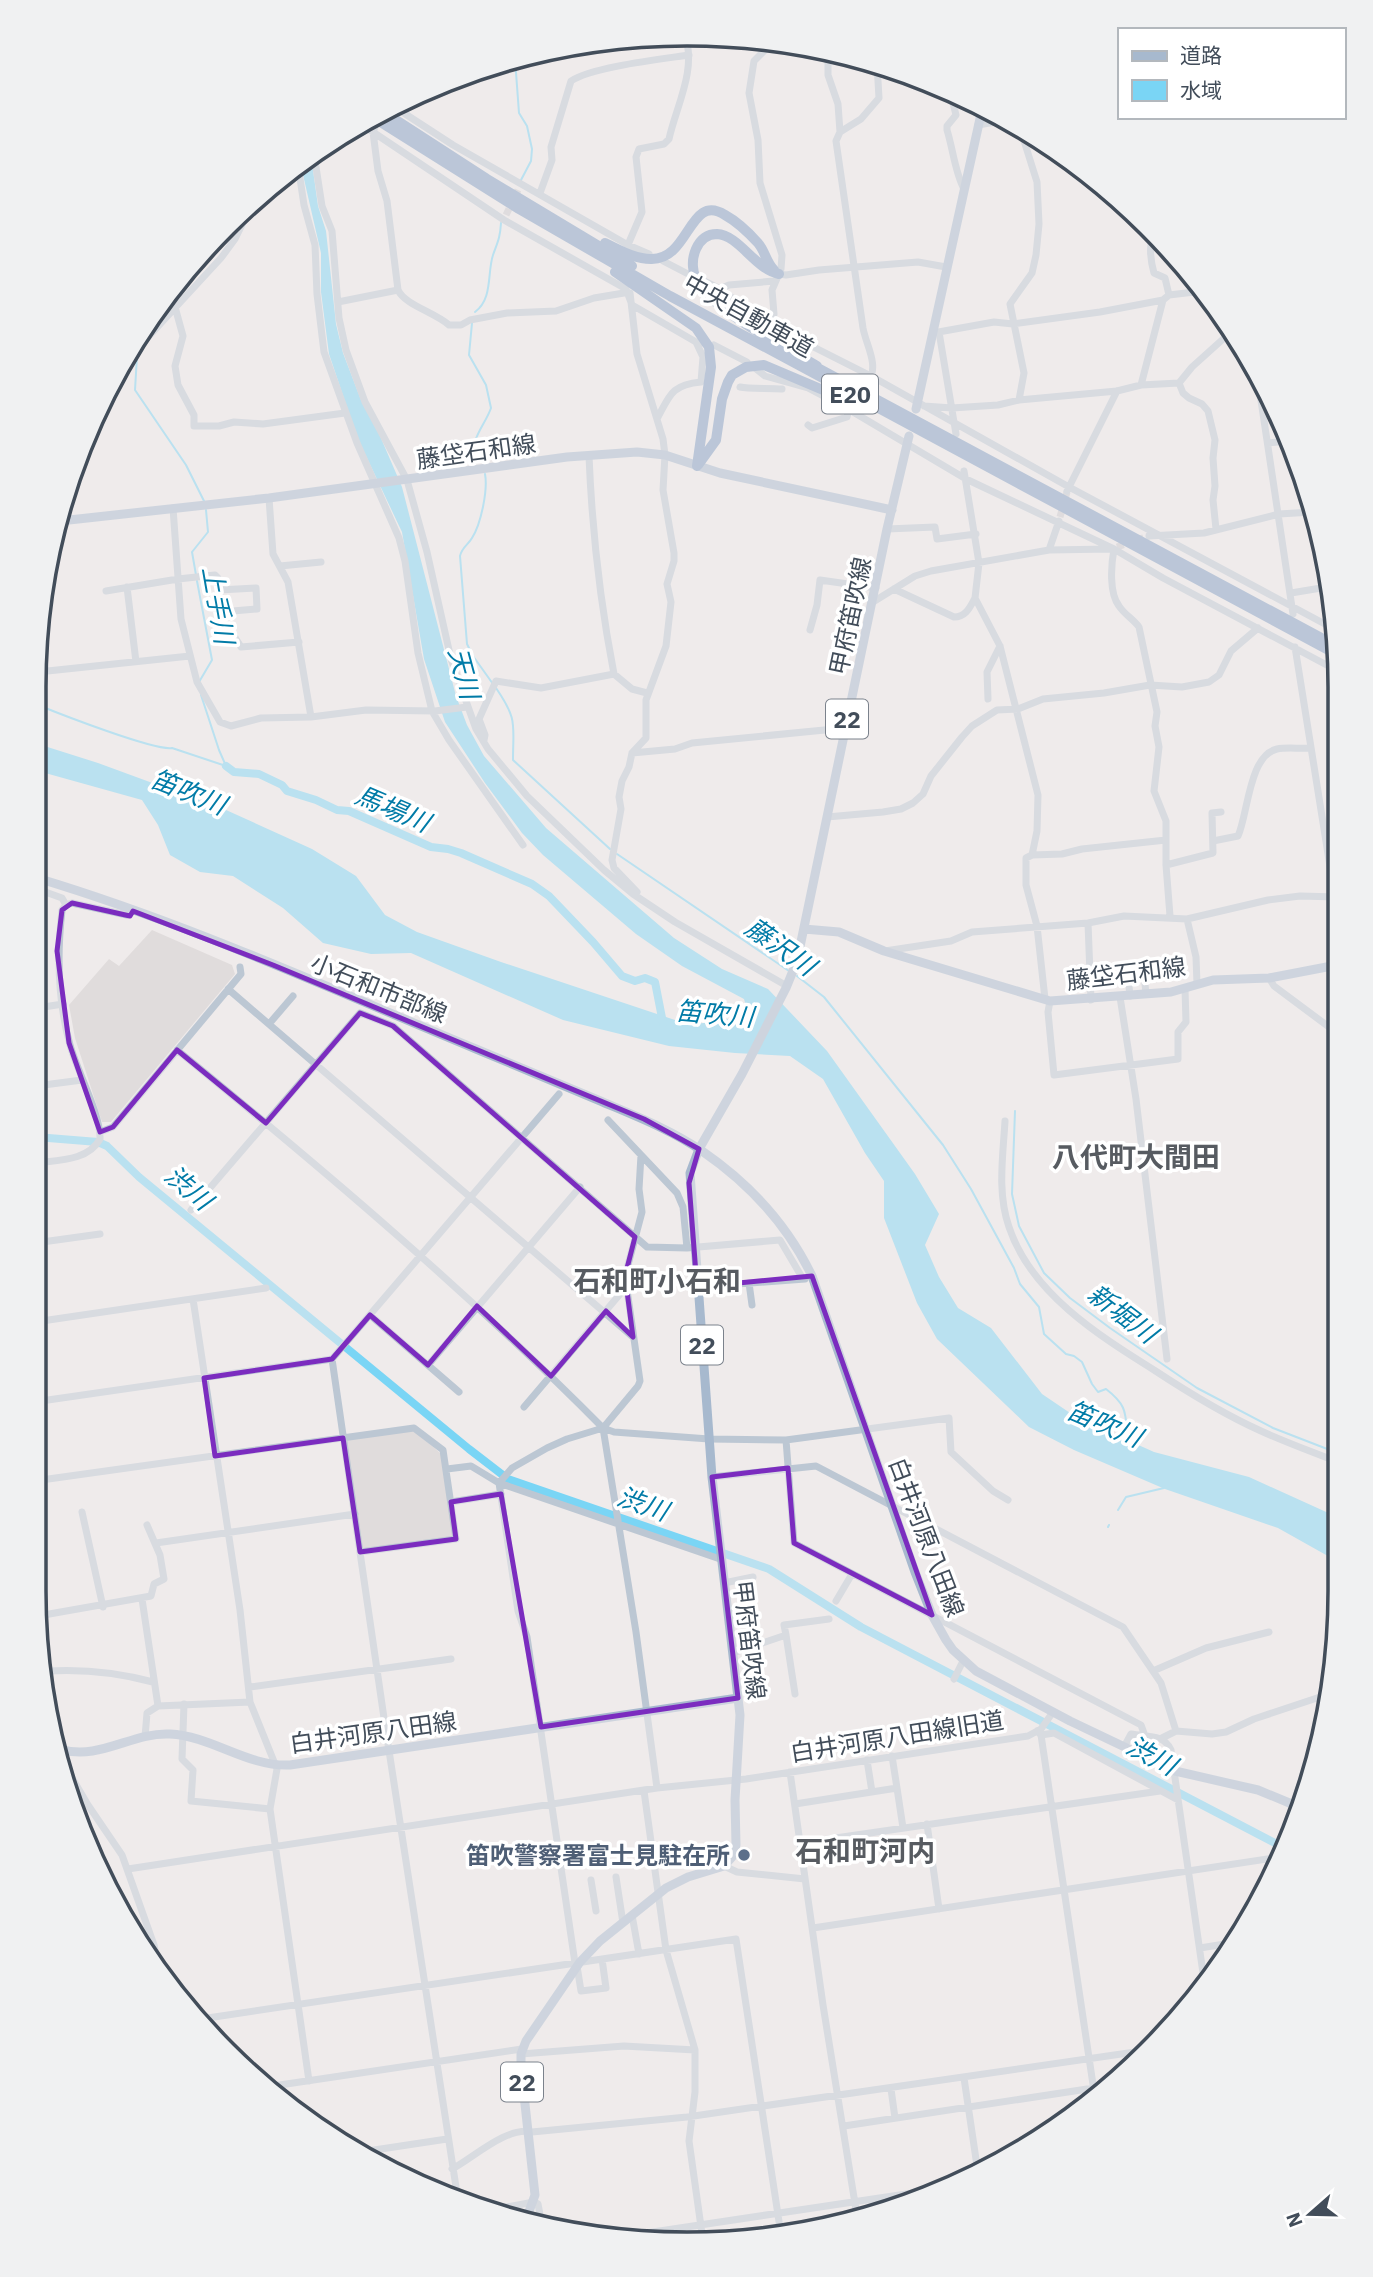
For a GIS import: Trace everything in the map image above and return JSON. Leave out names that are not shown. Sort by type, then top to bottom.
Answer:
[{"type":"highway","name":"中央自動車道","points":[[392,118],[543,214],[673,290],[1326,640]]},
{"type":"highway","name":"中央自動車道","points":[[382,123],[519,209],[670,296],[1326,649]]},
{"type":"highway","points":[[519,209],[595,257],[696,328],[706,340],[711,360],[697,466]]},
{"type":"highway","points":[[543,214],[624,252],[651,259],[673,253],[696,218],[701,214],[718,211],[756,242],[776,277]]},
{"type":"highway","points":[[776,277],[731,240],[720,235],[705,237],[694,255],[696,280],[717,303],[759,332],[864,393]]},
{"type":"highway","points":[[697,466],[716,440],[722,398],[728,382],[739,370],[755,365],[764,365],[822,388],[928,436]]},
{"type":"main road","points":[[917,406],[936,332],[946,267],[980,117]]},
{"type":"main road","name":"甲府笛吹線","points":[[724,1866],[732,1857],[736,1845],[736,1780],[740,1727],[718,1543],[697,1287],[690,1247],[690,1178],[692,1164],[742,1074],[795,967],[887,529],[909,440]]},
{"type":"main road","name":"藤垈石和線","points":[[67,520],[637,452],[665,455],[762,483],[892,510]]},
{"type":"main road","name":"小石和市部線","points":[[46,881],[133,911],[285,970],[644,1119],[701,1146]]},
{"type":"main road","name":"藤垈石和線","points":[[804,929],[839,932],[884,951],[1047,1000],[1091,1000],[1146,994],[1185,989],[1219,979],[1269,978],[1328,967]]},
{"type":"main road","name":"白井河原八田線","points":[[701,1146],[767,1207],[796,1245],[866,1429],[932,1615],[962,1665],[1051,1715],[1175,1771],[1258,1790],[1291,1804]]},
{"type":"main road","name":"白井河原八田線","points":[[66,1751],[77,1753],[99,1751],[145,1737],[183,1735],[247,1758],[275,1765],[290,1765],[738,1698]]},
{"type":"main road","name":"22","points":[[529,2212],[535,2195],[521,2052],[577,1964],[600,1941],[659,1893],[688,1877],[724,1866]]},
{"type":"street","points":[[627,246],[642,212],[636,157],[639,149],[664,144],[668,139],[687,77],[687,46]]},
{"type":"street","points":[[765,50],[754,61],[749,93],[758,140],[760,183],[782,255],[776,277],[771,330]]},
{"type":"street","points":[[540,194],[552,160],[551,147],[571,81],[614,68],[689,55]]},
{"type":"street","points":[[828,62],[828,75],[838,103],[840,132],[836,141],[863,331],[873,363],[874,373],[870,378]]},
{"type":"street","points":[[840,132],[861,119],[879,98],[878,75]]},
{"type":"street","points":[[953,104],[956,115],[947,130],[956,157],[958,177],[964,189]]},
{"type":"street","points":[[399,114],[451,147],[520,186],[540,194],[627,246],[649,254]]},
{"type":"street","points":[[978,125],[991,123]]},
{"type":"street","points":[[371,128],[505,218],[628,291],[632,304],[637,354],[665,455],[663,491],[674,561],[667,584],[671,602],[666,646],[647,693],[646,738],[632,753],[629,768],[622,781],[619,797],[621,809],[613,856],[614,868],[644,901]]},
{"type":"street","points":[[374,130],[378,171],[387,201],[398,290],[406,301],[437,315],[449,325],[461,325],[470,320],[507,313],[556,311],[594,298],[628,291]]},
{"type":"street","points":[[1019,400],[1024,373],[1010,304],[1034,268],[1039,214],[1037,182],[1024,142]]},
{"type":"street","points":[[316,164],[322,206],[332,231],[341,331],[358,386],[406,480],[418,518],[451,659],[466,707],[484,740],[504,769],[551,821],[604,870],[675,922],[787,985]]},
{"type":"street","points":[[300,175],[315,246],[324,352],[345,413],[390,517],[405,561],[418,653],[433,711],[449,740],[523,845]]},
{"type":"street","points":[[153,331],[235,239],[242,225]]},
{"type":"street","points":[[1141,385],[1166,298],[1165,278],[1154,273],[1150,244]]},
{"type":"street","points":[[663,261],[690,275]]},
{"type":"street","points":[[720,289],[729,285],[819,270],[918,262],[946,267]]},
{"type":"street","points":[[702,280],[720,289],[771,330],[870,378],[1153,536],[1324,625]]},
{"type":"street","points":[[338,302],[398,290]]},
{"type":"street","points":[[956,434],[936,332],[994,322],[1013,324],[1114,310],[1192,293]]},
{"type":"street","points":[[632,304],[699,343],[703,358],[701,382],[681,385],[675,389],[657,419]]},
{"type":"street","points":[[175,307],[183,336],[175,366],[176,375],[184,399],[194,415],[194,426],[219,426],[234,422],[263,424],[345,413]]},
{"type":"street","points":[[917,406],[952,408],[998,405],[1019,400],[1117,391],[1141,385],[1179,383],[1224,338]]},
{"type":"street","points":[[714,345],[747,362]]},
{"type":"street","points":[[755,369],[808,388],[848,408],[909,440],[965,475],[1116,548],[1327,664]]},
{"type":"street","points":[[755,387],[766,374]]},
{"type":"street","points":[[1179,383],[1183,393],[1202,404],[1208,411],[1215,440],[1213,500],[1216,529]]},
{"type":"street","points":[[740,387],[782,389]]},
{"type":"street","points":[[1068,489],[1117,391]]},
{"type":"street","points":[[1262,405],[1292,610]]},
{"type":"street","points":[[808,425],[812,428],[820,427],[847,417],[848,408]]},
{"type":"street","points":[[1268,443],[1279,442]]},
{"type":"street","points":[[589,456],[592,521],[614,674],[632,689],[647,693]]},
{"type":"street","points":[[894,589],[954,617],[966,613],[975,598],[979,563],[965,475]]},
{"type":"street","points":[[269,498],[273,554],[288,582],[312,717]]},
{"type":"street","points":[[173,508],[181,619],[199,684],[216,718],[225,724],[238,725],[271,718],[312,717],[373,709],[433,711],[466,707]]},
{"type":"street","points":[[1153,536],[1203,533],[1279,514],[1303,513]]},
{"type":"street","points":[[1049,550],[1060,520]]},
{"type":"street","points":[[887,529],[935,527],[937,539],[976,534]]},
{"type":"street","points":[[873,602],[915,576],[930,571],[1049,550],[1116,548]]},
{"type":"street","points":[[1116,548],[1111,563],[1115,596],[1119,607],[1139,627],[1157,712],[1155,726],[1159,747],[1154,791],[1166,821],[1170,916]]},
{"type":"street","points":[[280,565],[321,562]]},
{"type":"street","points":[[106,591],[178,579],[217,576],[221,612],[226,625],[241,647],[299,642]]},
{"type":"street","points":[[810,631],[820,580],[876,588]]},
{"type":"street","points":[[127,587],[136,662]]},
{"type":"street","points":[[219,590],[256,588],[257,609],[221,612]]},
{"type":"street","points":[[1291,593],[1320,588]]},
{"type":"street","points":[[975,598],[1000,646],[1038,795],[1037,831],[1032,855]]},
{"type":"street","points":[[828,817],[883,813],[913,803],[923,794],[931,776],[972,726],[997,710],[1018,709],[1043,699],[1150,685],[1182,687],[1209,682],[1223,669],[1231,650],[1258,628]]},
{"type":"street","points":[[1295,645],[1328,852]]},
{"type":"street","points":[[988,699],[987,672],[1000,646]]},
{"type":"street","points":[[46,670],[190,656]]},
{"type":"street","points":[[484,740],[479,718],[494,684],[501,680],[541,688],[614,674]]},
{"type":"street","points":[[632,753],[675,749],[692,743],[845,728]]},
{"type":"street","points":[[1213,841],[1238,836],[1258,765],[1265,754],[1276,749],[1310,748]]},
{"type":"street","points":[[1166,865],[1213,853],[1212,813],[1221,812]]},
{"type":"street","points":[[1166,840],[1082,849],[1062,854],[1032,855],[1026,859],[1026,885],[1037,926],[1054,1075],[1178,1059],[1178,1032],[1186,1022],[1185,989]]},
{"type":"street","points":[[46,892],[62,898],[66,905]]},
{"type":"street","points":[[884,951],[951,941],[972,932],[1088,923],[1124,916],[1170,916],[1187,919],[1268,900],[1300,896],[1328,898]]},
{"type":"street","points":[[99,1139],[69,1043],[57,951],[62,909],[72,903],[127,915],[133,911]]},
{"type":"street","points":[[1187,919],[1196,957],[1196,984]]},
{"type":"street","points":[[1088,923],[1091,1000]]},
{"type":"street","points":[[1146,994],[1143,964],[1127,967],[1125,996],[1131,1066],[1167,1359]]},
{"type":"street","points":[[46,1161],[81,1156],[113,1128],[240,974],[240,967]]},
{"type":"street","points":[[1269,978],[1274,986],[1328,1026]]},
{"type":"street","points":[[228,989],[633,1336]]},
{"type":"street","points":[[269,1024],[293,996]]},
{"type":"street","points":[[46,1007],[63,1004]]},
{"type":"street","points":[[191,1210],[360,1013],[393,1026],[652,1249],[780,1240],[807,1278]]},
{"type":"street","points":[[177,1051],[420,1255],[603,1428],[614,1432],[709,1439],[786,1440],[949,1418],[951,1452],[1008,1500]]},
{"type":"street","points":[[46,1085],[82,1080]]},
{"type":"street","points":[[46,1400],[332,1359],[559,1094]]},
{"type":"street","points":[[608,1120],[677,1193],[681,1200],[690,1247]]},
{"type":"street","points":[[1005,1121],[1001,1185],[1008,1226],[1026,1262],[1046,1286],[1078,1318],[1202,1402],[1261,1432],[1328,1458]]},
{"type":"street","points":[[602,1959],[606,1988],[581,1991],[527,1637],[512,1572],[501,1481],[512,1468],[567,1439],[603,1428],[638,1386],[640,1381],[625,1276],[642,1212],[639,1189],[641,1155]]},
{"type":"street","points":[[428,1365],[580,1187]]},
{"type":"street","points":[[46,1242],[100,1234]]},
{"type":"street","points":[[697,1287],[807,1278]]},
{"type":"street","points":[[749,1283],[752,1305]]},
{"type":"street","points":[[524,1407],[626,1287]]},
{"type":"street","points":[[46,1320],[266,1288]]},
{"type":"street","points":[[193,1299],[250,1687],[250,1702],[276,1769],[270,1809],[309,2081]]},
{"type":"street","points":[[370,1315],[459,1392]]},
{"type":"street","points":[[332,1359],[455,2188]]},
{"type":"street","points":[[46,1480],[414,1428],[443,1450],[456,1539],[360,1552]]},
{"type":"street","points":[[603,1428],[657,1788]]},
{"type":"street","points":[[786,1440],[794,1543],[1141,1725],[1145,1736]]},
{"type":"street","points":[[447,1469],[471,1466],[501,1481],[720,1558]]},
{"type":"street","points":[[712,1477],[815,1466],[1123,1627],[1161,1683],[1176,1731]]},
{"type":"street","points":[[451,1502],[501,1494]]},
{"type":"street","points":[[82,1512],[103,1607]]},
{"type":"street","points":[[156,1543],[355,1514]]},
{"type":"street","points":[[47,1615],[152,1597],[154,1584],[164,1579],[156,1543],[146,1525]]},
{"type":"street","points":[[836,1601],[852,1574]]},
{"type":"street","points":[[724,1583],[753,1577]]},
{"type":"street","points":[[142,1600],[158,1706]]},
{"type":"street","points":[[795,1693],[784,1625],[829,1619]]},
{"type":"street","points":[[1153,1671],[1206,1648],[1269,1632]]},
{"type":"street","points":[[733,1653],[786,1635]]},
{"type":"street","points":[[250,1687],[451,1659]]},
{"type":"street","points":[[954,1679],[962,1665]]},
{"type":"street","points":[[51,1671],[135,1677],[153,1682]]},
{"type":"street","points":[[1162,1738],[1176,1731],[1212,1734],[1226,1732],[1254,1719],[1318,1698]]},
{"type":"street","points":[[145,1737],[147,1713],[158,1706],[250,1702]]},
{"type":"street","points":[[184,1704],[182,1759],[192,1770],[191,1801],[270,1809]]},
{"type":"street","name":"白井河原八田線旧道","points":[[128,1869],[657,1788],[736,1780],[1028,1736],[1040,1732],[1051,1715]]},
{"type":"street","points":[[1093,2086],[1040,1732],[1054,1733],[1178,1799]]},
{"type":"street","points":[[1124,1747],[1131,1734],[1162,1738],[1168,1742],[1171,1750],[1203,1970]]},
{"type":"street","points":[[67,1757],[77,1753]]},
{"type":"street","points":[[892,1756],[903,1828]]},
{"type":"street","points":[[867,1760],[872,1792]]},
{"type":"street","points":[[790,1772],[856,2209]]},
{"type":"street","points":[[76,1786],[117,1845],[155,1948]]},
{"type":"street","points":[[795,1804],[897,1788]]},
{"type":"street","points":[[644,1791],[666,1950],[695,2050],[695,2092],[689,2141],[702,2231]]},
{"type":"street","points":[[801,1843],[1160,1791]]},
{"type":"street","points":[[928,1824],[939,1909]]},
{"type":"street","points":[[813,1928],[1268,1859]]},
{"type":"street","points":[[724,1866],[737,1871],[805,1879]]},
{"type":"street","points":[[616,1877],[623,1923]]},
{"type":"street","points":[[591,1880],[596,1911]]},
{"type":"street","points":[[632,1915],[639,1954]]},
{"type":"street","points":[[209,2018],[736,1939],[779,2224]]},
{"type":"street","points":[[1200,1948],[1220,1945]]},
{"type":"street","points":[[280,2085],[437,2061],[521,2052],[624,2046],[695,2050]]},
{"type":"street","points":[[452,2169],[499,2140],[521,2131],[692,2116],[1130,2053]]},
{"type":"street","points":[[964,2078],[976,2162]]},
{"type":"street","points":[[891,2089],[895,2118]]},
{"type":"street","points":[[844,2126],[1089,2089]]},
{"type":"street","points":[[374,2150],[447,2139]]},
{"type":"street","points":[[662,2231],[897,2196]]},
{"type":"street","points":[[510,2206],[534,2202],[538,2204],[540,2214]]},
{"type":"highlighted area","points":[[72,903],[130,916],[133,911],[273,965],[644,1119],[699,1149],[689,1183],[697,1287],[812,1276],[932,1615],[794,1543],[788,1468],[712,1477],[738,1698],[541,1727],[501,1494],[451,1502],[456,1539],[360,1552],[343,1438],[215,1456],[204,1378],[332,1359],[370,1315],[428,1365],[477,1306],[551,1376],[606,1311],[633,1337],[625,1276],[635,1237],[393,1026],[360,1013],[266,1123],[177,1050],[113,1127],[100,1132],[69,1043],[57,951],[62,910]]},
{"type":"shaded area","points":[[152,930],[232,965],[235,974],[111,1122],[102,1122],[75,1038],[69,1005],[109,959],[119,966]]},
{"type":"shaded area","points":[[415,1430],[441,1454],[453,1535],[451,1538],[364,1549],[361,1547],[346,1442]]},
{"type":"water","points":[[312,166],[318,206],[326,231],[336,324],[343,353],[361,400],[377,429],[402,487],[456,696],[467,725],[484,756],[546,828],[674,938],[722,969],[768,989],[827,1051],[915,1174],[939,1214],[925,1245],[939,1277],[958,1308],[991,1328],[1042,1394],[1076,1417],[1154,1452],[1249,1477],[1328,1513],[1328,1556],[1278,1528],[1165,1489],[1074,1450],[1029,1427],[937,1339],[917,1303],[884,1218],[884,1181],[823,1079],[790,1056],[669,1046],[563,1020],[411,953],[371,954],[323,943],[283,908],[233,876],[200,872],[170,855],[158,825],[142,800],[46,773],[46,747],[226,810],[312,849],[356,876],[385,915],[417,932],[501,962],[690,1025],[749,1016],[744,999],[682,966],[636,934],[543,855],[522,833],[485,783],[445,722],[424,659],[402,532],[357,437],[329,354],[321,292],[321,253],[303,173]]},
{"type":"waterway","name":"藤沢川","points":[[516,69],[519,113],[527,126],[532,149],[531,161],[521,180]]},
{"type":"waterway","name":"藤沢川","points":[[475,312],[485,300],[501,223]]},
{"type":"waterway","name":"藤沢川","points":[[472,323],[469,355],[486,385],[491,408],[475,440],[474,454],[477,461]]},
{"type":"waterway","name":"上手川","points":[[137,357],[135,390],[186,465],[204,501]]},
{"type":"waterway","name":"藤沢川","points":[[485,474],[486,489],[481,516],[475,532],[460,556],[467,644],[493,684]]},
{"type":"waterway","name":"上手川","points":[[196,575],[192,552],[208,532],[206,510]]},
{"type":"waterway","name":"上手川","points":[[197,581],[212,660],[199,682]]},
{"type":"waterway","name":"藤沢川","points":[[496,688],[513,722],[513,760],[610,849]]},
{"type":"waterway","name":"上手川","points":[[201,695],[226,766]]},
{"type":"waterway","name":"馬場川","points":[[46,708],[128,738],[172,748],[226,766]]},
{"type":"waterway","name":"馬場川","points":[[226,766],[234,772],[259,774],[282,785],[287,791],[337,810],[349,811],[431,847],[461,853],[532,884],[549,896],[622,976],[635,981],[645,978],[655,982],[663,1023]]},
{"type":"waterway","name":"藤沢川","points":[[617,854],[789,971]]},
{"type":"waterway","name":"藤沢川","points":[[797,976],[824,997],[943,1145],[971,1189],[1020,1284],[1039,1307],[1044,1334],[1066,1354],[1082,1362],[1098,1392],[1106,1389],[1118,1400],[1126,1416],[1128,1439]]},
{"type":"waterway","name":"新堀川","points":[[1015,1111],[1012,1194],[1019,1226],[1044,1273],[1070,1298],[1197,1388],[1273,1428],[1328,1449]]},
{"type":"waterway","name":"渋川","points":[[46,1138],[98,1142],[107,1146],[139,1177],[508,1479],[769,1569],[861,1627],[1275,1843]]},
{"type":"waterway","points":[[1118,1510],[1126,1497],[1164,1488]]},
{"type":"tunnel","points":[[506,215],[518,190]]},
{"type":"tunnel","points":[[1060,517],[1067,492]]},
{"type":"tunnel","points":[[1117,547],[1149,536]]},
{"type":"place","name":"笛吹警察署富士見駐在所","points":[[744,1855]]},
{"type":"district","name":"八代町大間田","points":[[1136,1156]]},
{"type":"district","name":"石和町小石和","points":[[657,1280]]},
{"type":"district","name":"石和町河内","points":[[865,1850]]},
{"type":"water label","name":"天川","points":[[465,673]]},
{"type":"water label","name":"笛吹川","points":[[189,791]]},
{"type":"water label","name":"笛吹川","points":[[715,1013]]},
{"type":"water label","name":"笛吹川","points":[[1105,1423]]}]
